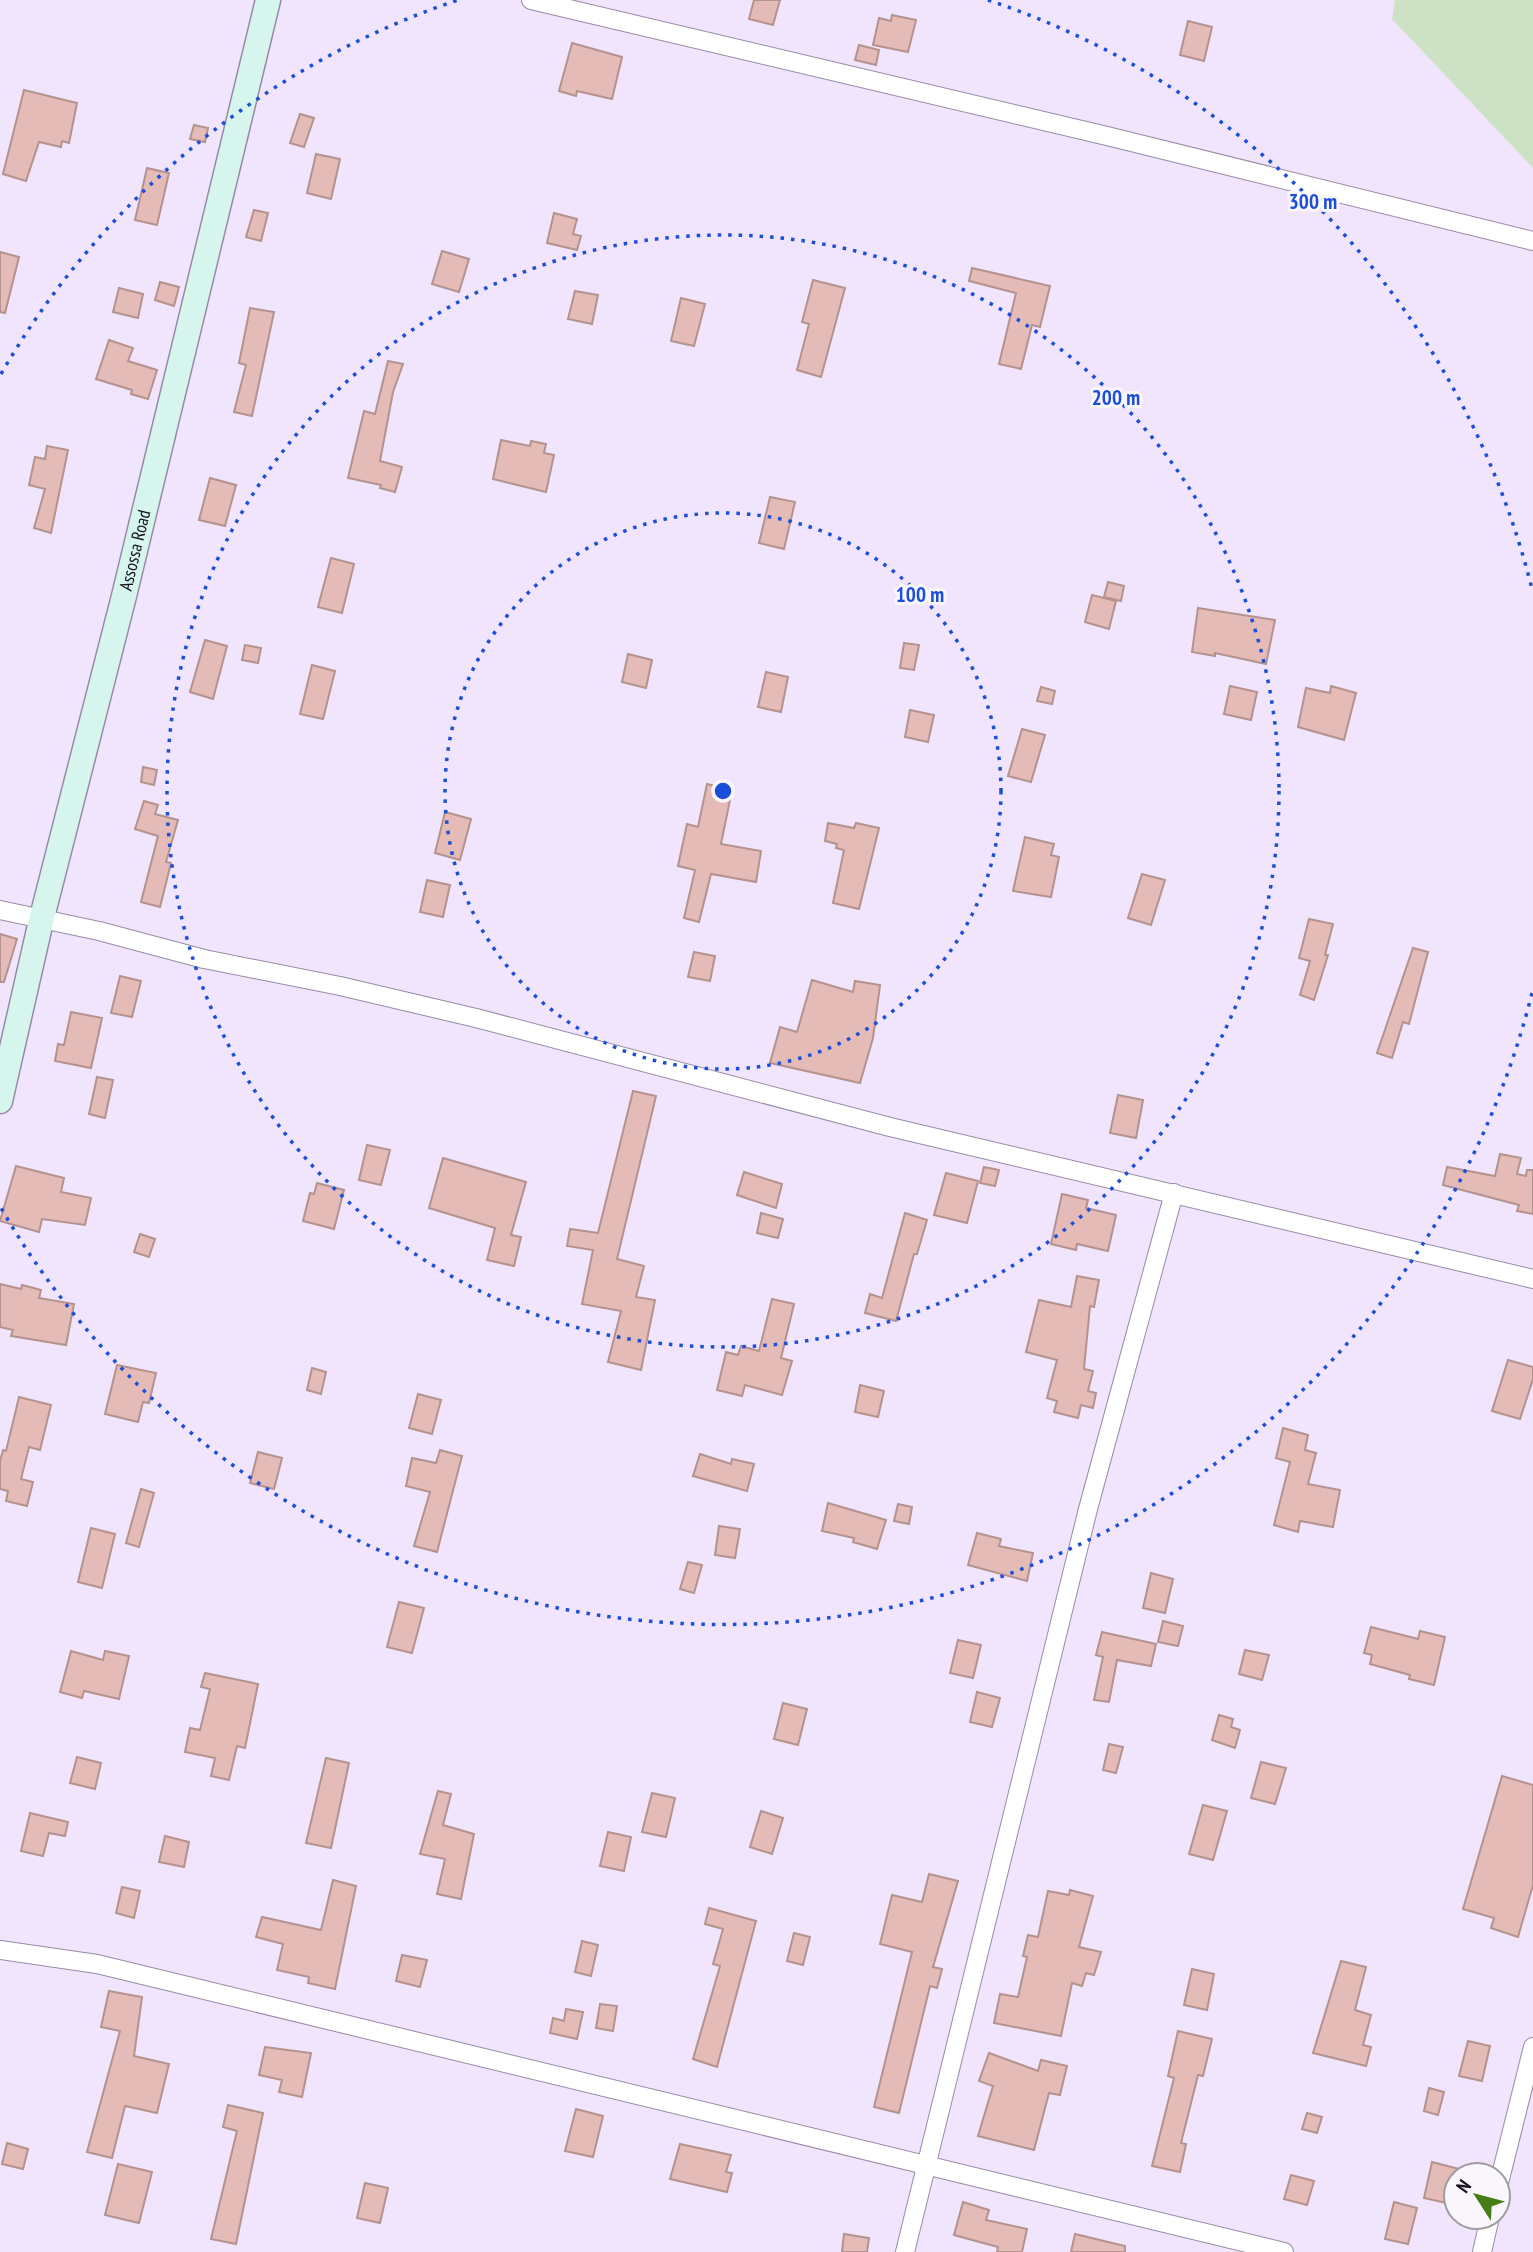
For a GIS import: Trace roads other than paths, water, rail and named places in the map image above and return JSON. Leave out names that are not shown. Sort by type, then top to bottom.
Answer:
[{"type":"street","name":"Assossa Road","points":[[0,1101],[41,921],[124,596],[268,0]]},
{"type":"street","points":[[531,0],[1120,139],[1533,241]]},
{"type":"street","points":[[0,910],[41,921],[99,931],[204,960],[340,986],[476,1018],[890,1127],[1533,1279]]},
{"type":"street","points":[[905,2252],[1088,1509],[1174,1194]]},
{"type":"street","points":[[0,1950],[97,1964],[1284,2252]]},
{"type":"street","points":[[1504,2161],[1533,2047]]},
{"type":"street","points":[[1482,2252],[1487,2231]]}]
